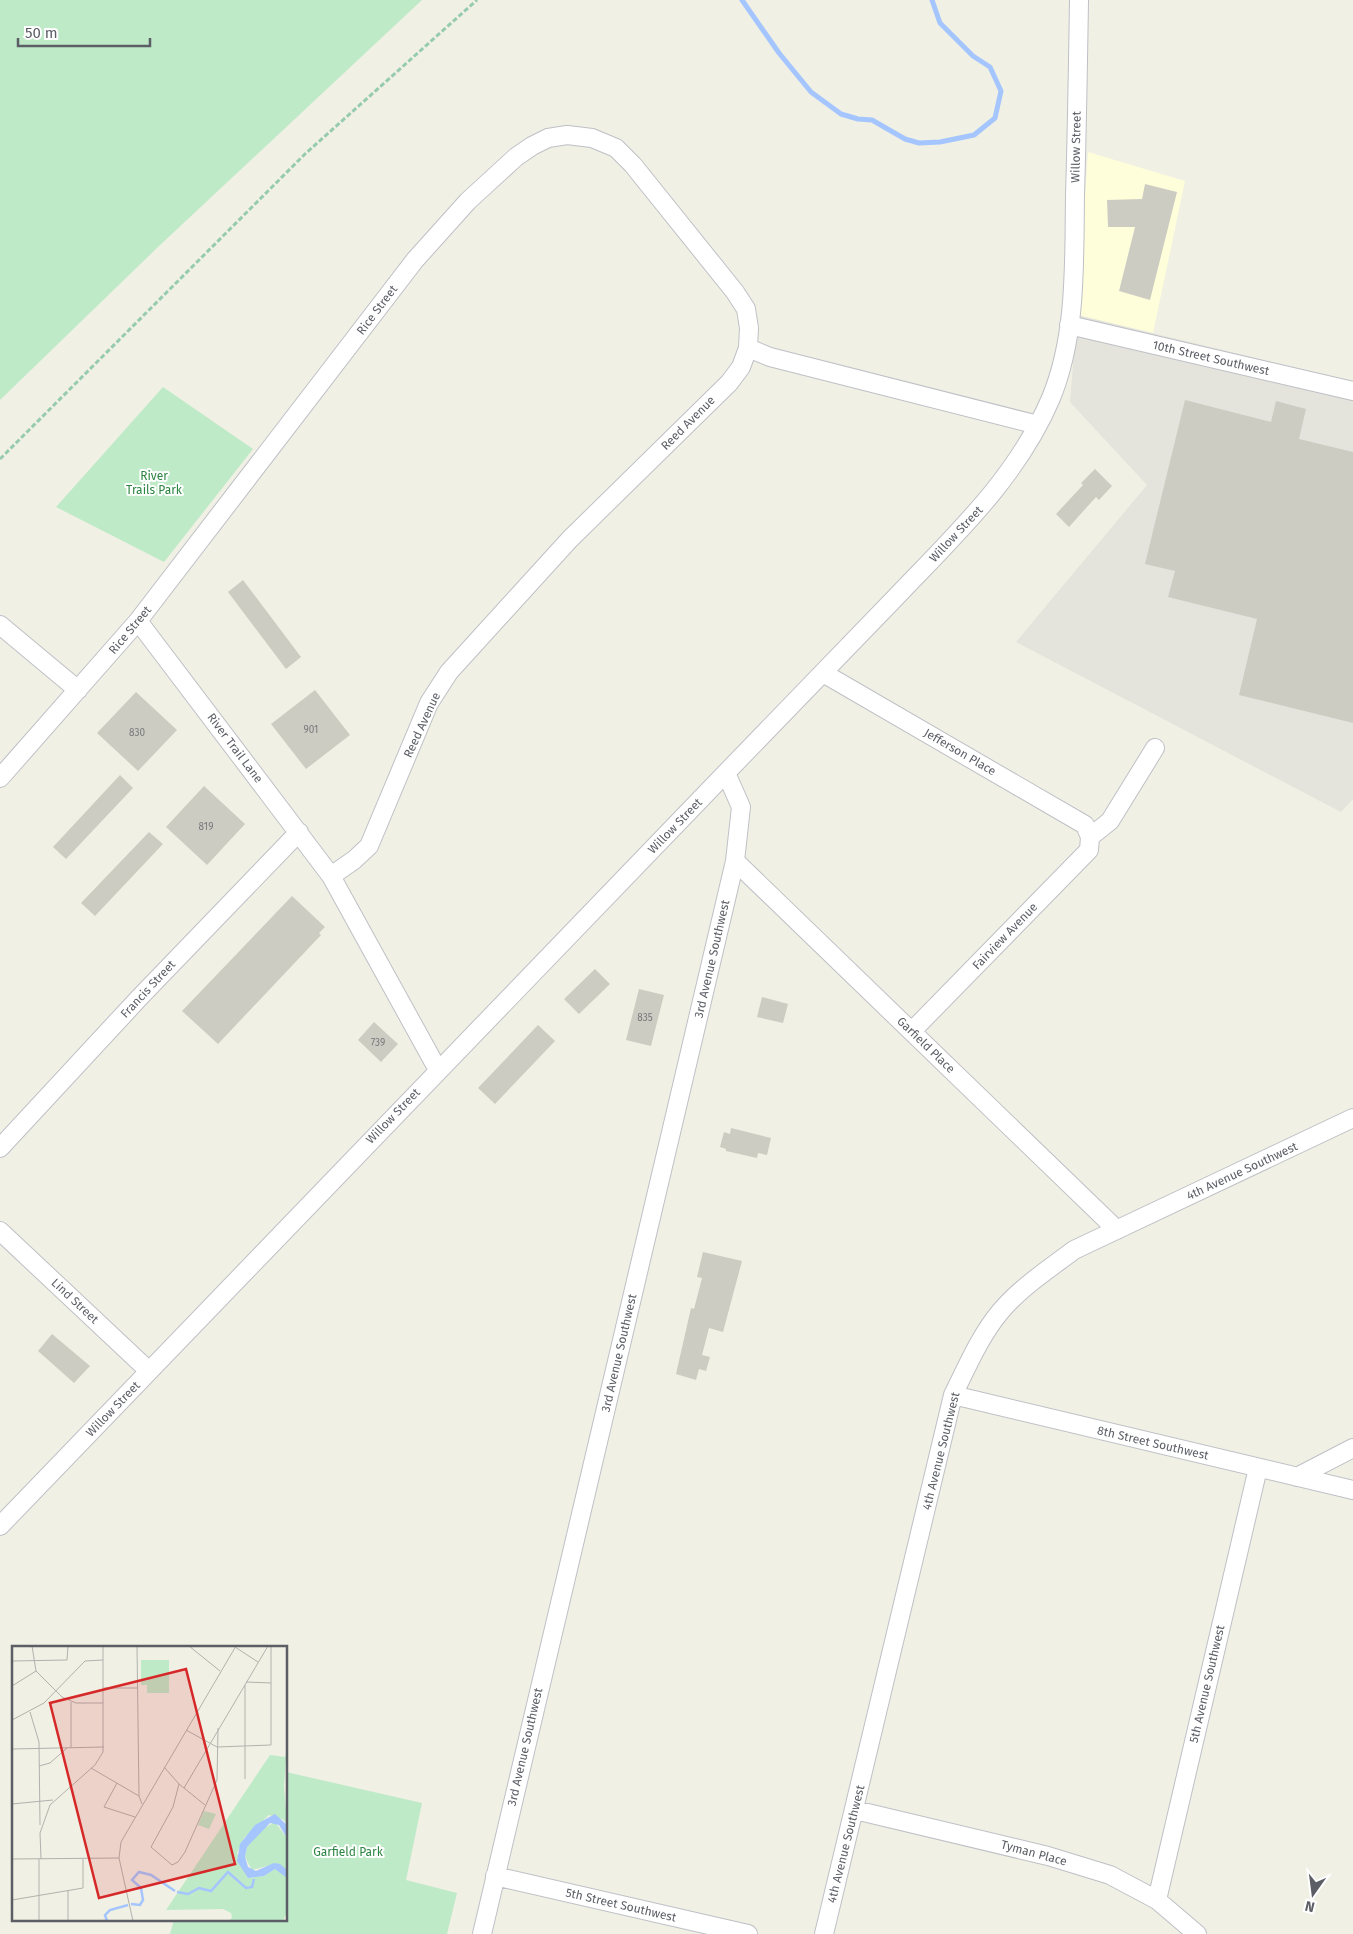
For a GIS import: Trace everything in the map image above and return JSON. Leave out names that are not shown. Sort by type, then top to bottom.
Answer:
[{"type":"street","name":"Willow Street","points":[[0,1526],[823,673],[983,505],[1013,468],[1038,425],[1053,393],[1063,358],[1069,325],[1074,247],[1079,0]]},
{"type":"street","name":"Rice Street","points":[[0,778],[138,621],[415,260],[468,201],[516,157],[532,146],[548,138],[568,135],[592,138],[616,148],[633,165],[735,292],[746,309],[749,328],[748,348],[741,367],[729,383]]},
{"type":"street","name":"10th Street Southwest","points":[[1069,325],[1353,391]]},
{"type":"street","points":[[748,348],[770,357],[1038,425]]},
{"type":"street","name":"Reed Avenue","points":[[331,876],[354,860],[369,846],[429,703],[449,672],[570,539],[729,383]]},
{"type":"street","name":"River Trail Lane","points":[[138,621],[331,876]]},
{"type":"street","points":[[0,625],[78,690]]},
{"type":"street","name":"Jefferson Place","points":[[823,673],[1085,825],[1090,837]]},
{"type":"street","points":[[1090,837],[1110,821],[1154,748]]},
{"type":"street","name":"3rd Avenue Southwest","points":[[482,1934],[735,861],[741,807],[726,773]]},
{"type":"street","name":"Francis Street","points":[[0,1148],[139,998],[299,832]]},
{"type":"street","name":"Fairview Avenue","points":[[912,1031],[1089,850],[1090,837]]},
{"type":"street","name":"Garfield Place","points":[[735,861],[1117,1230]]},
{"type":"street","points":[[331,876],[438,1070]]},
{"type":"street","name":"4th Avenue Southwest","points":[[824,1934],[953,1395],[974,1352],[1000,1312],[1035,1279],[1074,1250],[1353,1118]]},
{"type":"street","name":"Lind Street","points":[[0,1231],[150,1371]]},
{"type":"street","name":"8th Street Southwest","points":[[953,1395],[1353,1490]]},
{"type":"street","points":[[1297,1478],[1353,1448]]},
{"type":"street","name":"5th Avenue Southwest","points":[[1157,1900],[1258,1468]]},
{"type":"street","name":"Tyman Place","points":[[854,1810],[1048,1856],[1110,1875],[1157,1900],[1197,1934]]},
{"type":"street","name":"5th Street Southwest","points":[[495,1876],[748,1934]]},
{"type":"path","points":[[0,459],[305,154],[477,0]]},
{"type":"shaded area","points":[[1088,152],[1185,181],[1153,333],[1077,315]]},
{"type":"shaded area","points":[[1077,315],[1353,381],[1353,799],[1341,812],[1016,642],[1147,485],[1070,402]]},
{"type":"green space","points":[[0,0],[422,0],[158,247],[0,400]]},
{"type":"green space","name":"River Trails Park","points":[[163,387],[253,449],[164,562],[56,507]]},
{"type":"green space","name":"Garfield Park","points":[[288,1772],[422,1803],[406,1880],[457,1893],[447,1934],[170,1934],[173,1922],[288,1922]]},
{"type":"building","points":[[1145,184],[1177,192],[1150,300],[1119,291],[1135,227],[1108,227],[1107,200],[1142,199]]},
{"type":"building","points":[[1185,400],[1271,422],[1276,401],[1306,409],[1299,439],[1353,452],[1353,723],[1239,695],[1257,619],[1168,597],[1175,571],[1145,564]]},
{"type":"building","points":[[1095,469],[1112,486],[1099,500],[1096,497],[1069,527],[1056,514]]},
{"type":"building","points":[[243,580],[301,657],[286,669],[228,592]]},
{"type":"building","points":[[315,690],[350,735],[306,769],[271,724]]},
{"type":"building","points":[[136,692],[177,730],[138,771],[97,733]]},
{"type":"building","points":[[120,775],[133,788],[66,859],[53,847]]},
{"type":"building","points":[[204,786],[245,824],[207,865],[166,827]]},
{"type":"building","points":[[149,832],[163,844],[95,916],[81,903]]},
{"type":"building","points":[[292,896],[325,927],[319,933],[321,935],[218,1044],[182,1011]]},
{"type":"building","points":[[595,969],[610,984],[579,1014],[564,999]]},
{"type":"building","points":[[639,989],[664,995],[651,1046],[626,1040]]},
{"type":"building","points":[[762,997],[788,1004],[783,1023],[757,1017]]},
{"type":"building","points":[[374,1022],[398,1044],[381,1062],[358,1040]]},
{"type":"building","points":[[538,1025],[555,1041],[495,1104],[478,1088]]},
{"type":"building","points":[[731,1128],[771,1138],[767,1155],[758,1153],[757,1158],[726,1151],[726,1149],[720,1147],[724,1132],[730,1134]]},
{"type":"building","points":[[703,1252],[742,1261],[723,1332],[709,1328],[702,1355],[710,1357],[706,1371],[699,1369],[696,1380],[676,1374],[691,1308],[694,1309],[702,1278],[697,1277]]},
{"type":"building","points":[[52,1334],[90,1366],[74,1383],[38,1351]]},
{"type":"waterway","points":[[742,0],[779,53],[811,92],[841,114],[858,119],[872,120],[905,139],[919,143],[940,142],[974,135],[995,118],[1001,91],[990,67],[973,56],[940,23],[932,0]]}]
